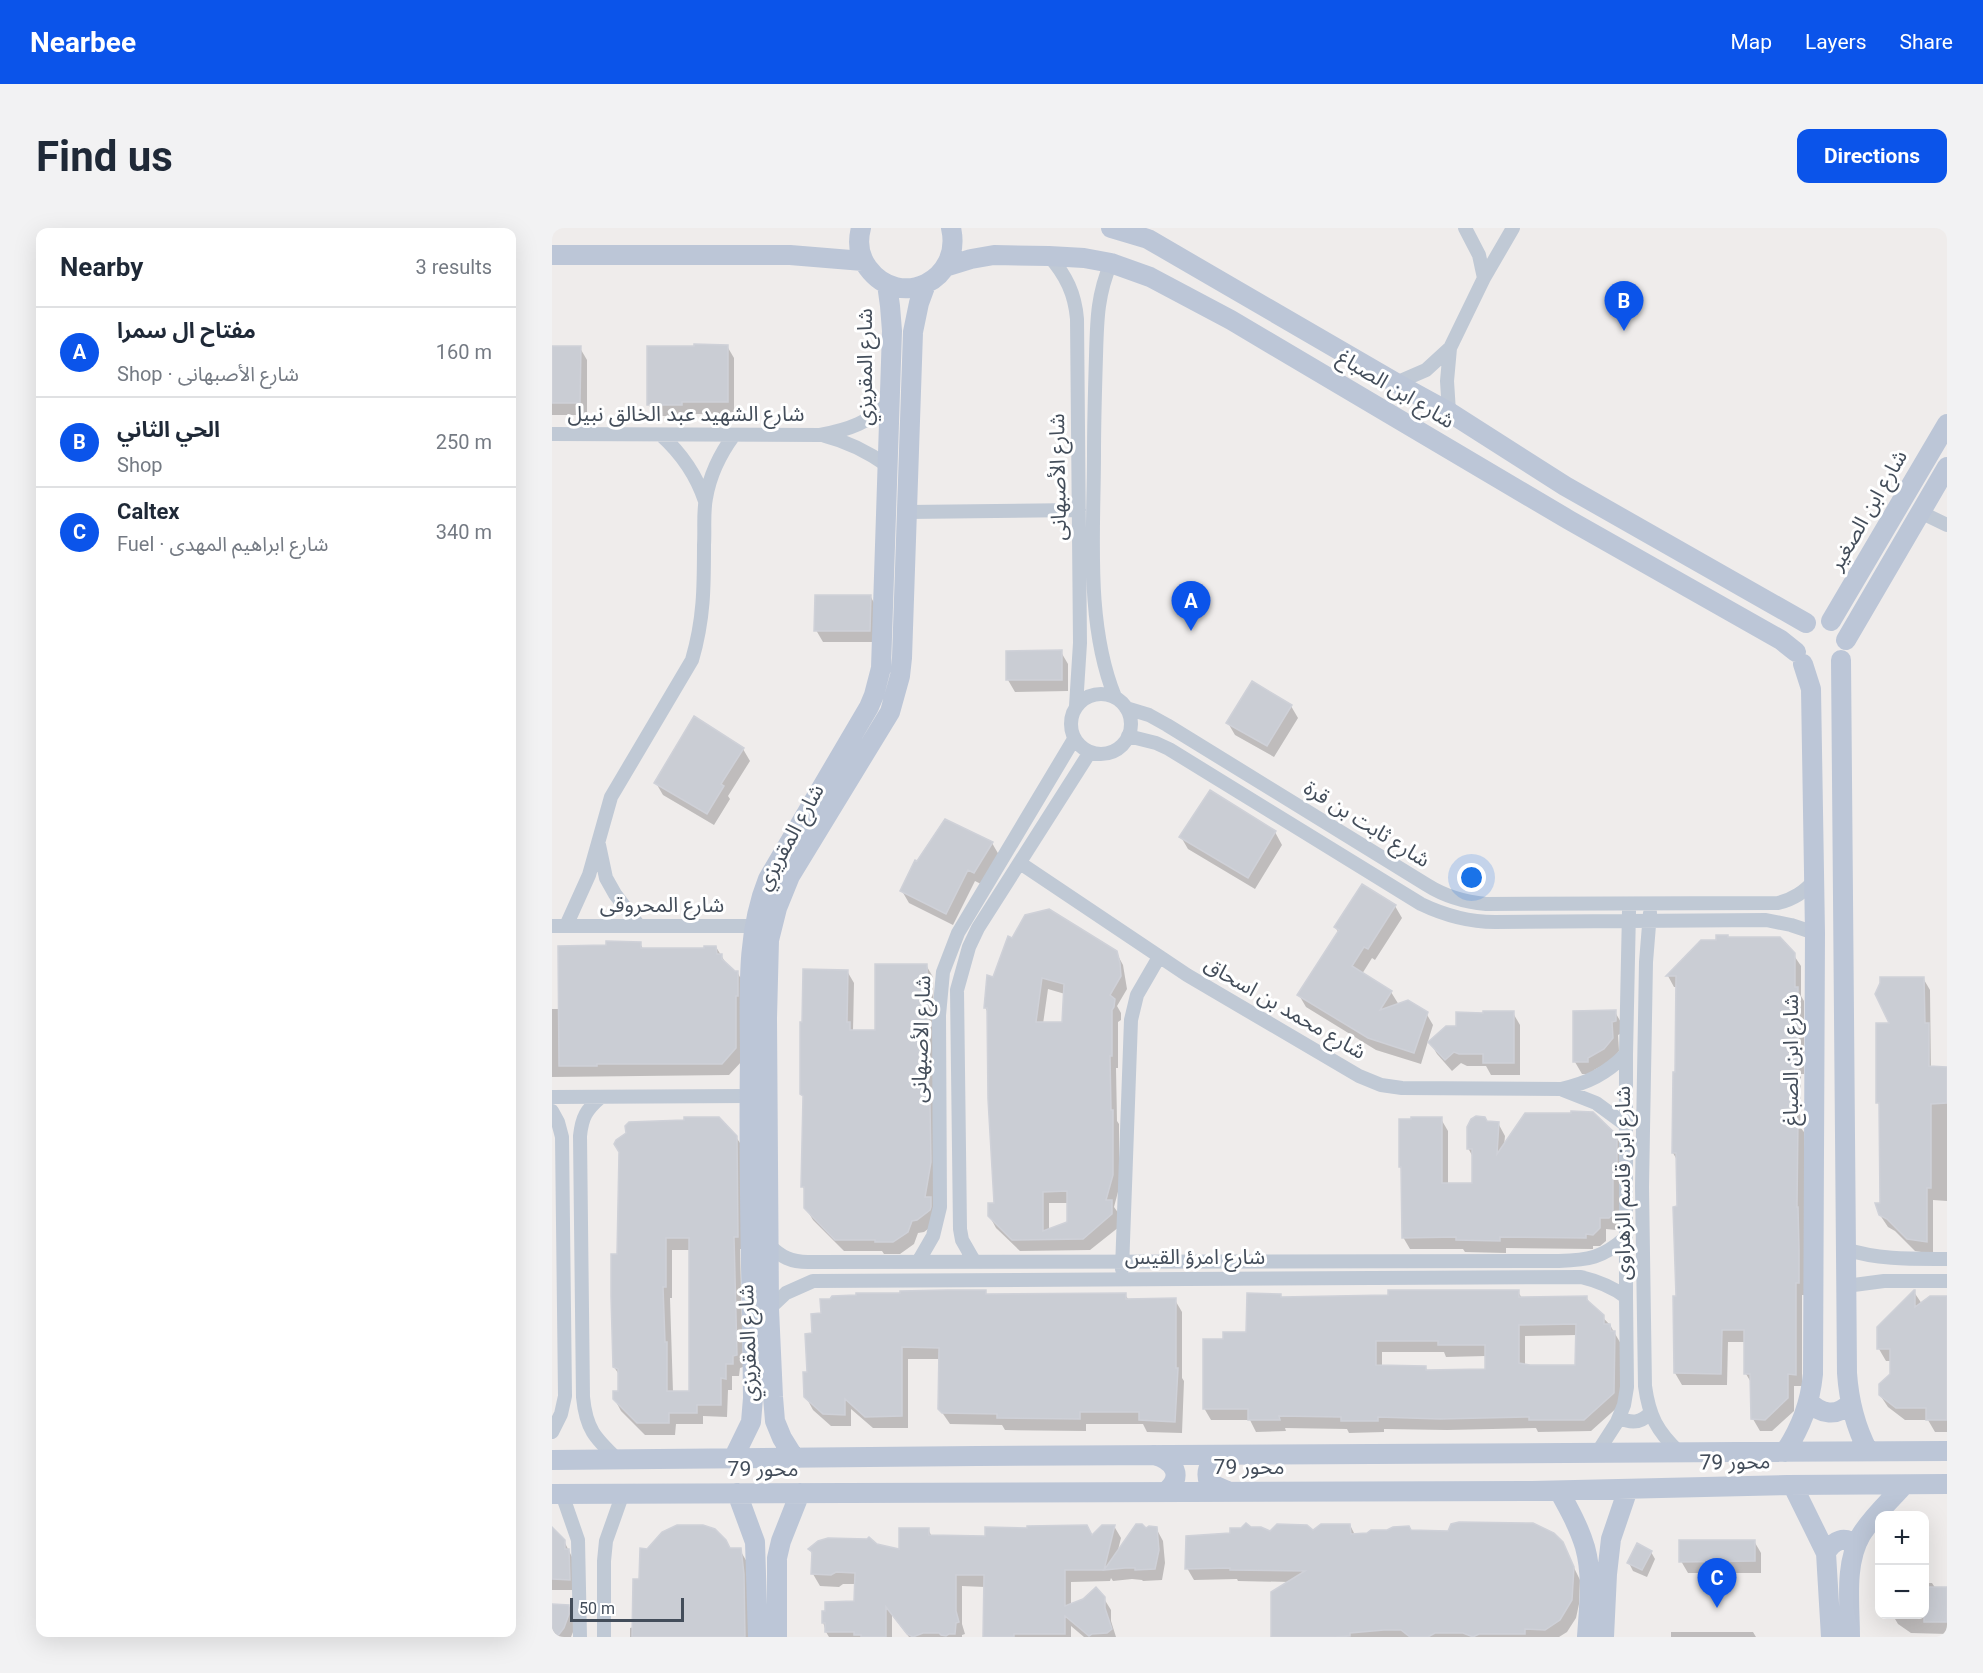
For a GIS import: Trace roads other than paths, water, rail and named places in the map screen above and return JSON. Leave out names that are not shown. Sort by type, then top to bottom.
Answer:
[{"type":"street","points":[[861,228],[859,243],[863,261],[875,277],[899,288],[913,288],[937,277],[945,267],[952,247],[951,228]]},
{"type":"street","name":"شارع ابن الصباغ","points":[[1111,228],[1148,239],[1449,412],[1565,486],[1806,623]]},
{"type":"street","points":[[1465,228],[1479,255],[1484,278]]},
{"type":"street","points":[[1449,412],[1447,381],[1450,348],[1484,278],[1513,228]]},
{"type":"street","points":[[552,255],[790,255],[863,261]]},
{"type":"street","name":"شارع ابن الصباغ","points":[[945,267],[994,255],[1049,256],[1111,262],[1150,277],[1231,320],[1569,520],[1771,634],[1799,658],[1809,682],[1812,702],[1815,880],[1814,1374],[1805,1415],[1797,1434],[1785,1452]]},
{"type":"street","name":"شارع الأصبهانى","points":[[1049,256],[1066,278],[1076,305],[1080,654],[1076,706]]},
{"type":"street","name":"شارع الأصبهانى","points":[[1111,262],[1100,293],[1098,309],[1094,393],[1094,591],[1102,660],[1115,697]]},
{"type":"street","name":"شارع المقريزي","points":[[734,1459],[763,1398],[769,1310],[768,956],[760,900],[768,879],[869,707],[876,688],[883,654],[892,323],[886,284]]},
{"type":"street","name":"شارع المقريزي","points":[[795,1459],[763,1398],[749,1096],[751,953],[790,876],[890,712],[900,676],[913,332],[926,284]]},
{"type":"street","points":[[1396,383],[1426,370],[1450,348]]},
{"type":"street","name":"شارع الشهيد عبد الخالق نبيل","points":[[552,434],[820,435],[850,429],[883,410],[890,401]]},
{"type":"street","name":"شارع ابن الصغير","points":[[1831,621],[1947,423]]},
{"type":"street","points":[[661,435],[673,446],[692,471],[705,501]]},
{"type":"street","points":[[559,926],[589,875],[611,797],[692,660],[703,612],[705,501],[715,466],[734,435]]},
{"type":"street","name":"شارع الشهيد عبد الخالق نبيل","points":[[820,435],[868,452],[888,466]]},
{"type":"street","points":[[1846,640],[1947,468]]},
{"type":"street","points":[[1947,468],[1947,482]]},
{"type":"street","points":[[907,512],[1079,510]]},
{"type":"street","points":[[1920,512],[1947,525]]},
{"type":"street","points":[[1841,660],[1827,670],[1819,670],[1799,658],[1795,639],[1797,633],[1806,623],[1818,619],[1831,621],[1843,632],[1847,647],[1841,660],[1847,1373],[1850,1403],[1859,1433],[1868,1452]]},
{"type":"street","points":[[1098,694],[1115,697],[1126,708],[1130,717],[1131,727],[1128,736],[1119,748],[1112,752],[1090,752],[1081,747],[1074,739],[1071,728],[1071,716],[1076,706],[1082,700],[1098,694]]},
{"type":"street","name":"شارع ثابت بن قرة","points":[[1126,708],[1149,715],[1167,725],[1445,896],[1466,902],[1486,904],[1778,903],[1792,899],[1805,891],[1815,880]]},
{"type":"street","name":"شارع ثابت بن قرة","points":[[1128,736],[1169,749],[1421,904],[1456,918],[1486,922],[1766,920],[1815,933]]},
{"type":"street","name":"شارع الأصبهانى","points":[[918,1262],[933,1236],[940,1207],[939,1015],[943,972],[958,933],[1074,739]]},
{"type":"street","name":"شارع الأصبهانى","points":[[974,1261],[967,1251],[960,1229],[957,990],[969,947],[978,927],[1090,752]]},
{"type":"street","points":[[1304,831],[1313,816]]},
{"type":"street","points":[[599,843],[606,878],[639,926]]},
{"type":"street","name":"شارع محمد بن اسحاق","points":[[1020,863],[1159,957],[1248,1012],[1359,1076],[1381,1085],[1402,1088],[1561,1089],[1597,1078],[1613,1068],[1626,1054]]},
{"type":"street","name":"شارع ابن قاسم الزهراوى","points":[[1597,1453],[1619,1417],[1627,1387],[1625,1238],[1629,903]]},
{"type":"street","name":"شارع ابن قاسم الزهراوى","points":[[1651,903],[1646,962],[1642,1187],[1645,1386],[1654,1423],[1665,1439],[1679,1452]]},
{"type":"street","name":"شارع المحروقى","points":[[559,926],[763,926]]},
{"type":"street","points":[[1122,1278],[1131,1020],[1137,995],[1159,957]]},
{"type":"street","name":"شارع محمد بن اسحاق","points":[[1561,1089],[1596,1103],[1626,1125]]},
{"type":"street","points":[[552,1097],[749,1096]]},
{"type":"street","points":[[601,1097],[589,1107],[582,1121],[580,1136],[584,1408],[589,1427],[600,1443],[617,1459]]},
{"type":"street","points":[[552,1111],[562,1137],[565,1396],[561,1414],[552,1432]]},
{"type":"street","points":[[1626,1187],[1642,1187]]},
{"type":"street","points":[[563,1222],[581,1222]]},
{"type":"street","points":[[552,1241],[563,1222]]},
{"type":"street","name":"شارع امرؤ القيس","points":[[769,1245],[786,1259],[797,1262],[1580,1260],[1595,1258],[1611,1250],[1625,1238]]},
{"type":"street","points":[[1845,1249],[1869,1256],[1894,1259],[1947,1259]]},
{"type":"street","name":"شارع امرؤ القيس","points":[[769,1310],[786,1293],[813,1281],[1581,1277],[1597,1280],[1626,1297]]},
{"type":"street","points":[[1846,1286],[1884,1281],[1947,1281]]},
{"type":"street","points":[[552,1300],[564,1314]]},
{"type":"street","points":[[1809,1401],[1818,1409],[1829,1413],[1841,1411],[1850,1403]]},
{"type":"street","points":[[1619,1417],[1636,1422],[1650,1413]]},
{"type":"street","name":"محور 79","points":[[552,1460],[1947,1451]]},
{"type":"street","points":[[1154,1455],[1168,1460],[1173,1466],[1175,1480],[1165,1492]]},
{"type":"street","points":[[1225,1455],[1211,1463],[1207,1476],[1209,1483],[1216,1488],[1233,1492]]},
{"type":"street","name":"محور 79","points":[[557,1494],[1559,1491],[1947,1484]]},
{"type":"street","points":[[1850,1637],[1851,1582],[1856,1546],[1870,1523],[1904,1485]]},
{"type":"street","points":[[1793,1486],[1826,1553],[1831,1637]]},
{"type":"street","points":[[1604,1637],[1611,1539],[1628,1489]]},
{"type":"street","points":[[1559,1491],[1578,1527],[1585,1548],[1590,1579],[1587,1637]]},
{"type":"street","points":[[604,1637],[603,1561],[606,1541],[623,1493]]},
{"type":"street","points":[[737,1493],[755,1542],[758,1637]]},
{"type":"street","points":[[781,1634],[777,1558],[781,1541],[800,1493]]},
{"type":"street","points":[[557,1494],[578,1539],[580,1637]]},
{"type":"street","points":[[755,1542],[768,1534],[781,1541]]},
{"type":"street","points":[[1826,1553],[1831,1545],[1839,1540],[1847,1540],[1856,1546]]},
{"type":"place","name":"الحي الثاني","points":[[1624,331]]},
{"type":"place","name":"مفتاح ال سمرا","points":[[1191,631]]},
{"type":"place","name":"Caltex","points":[[1717,1608]]}]
